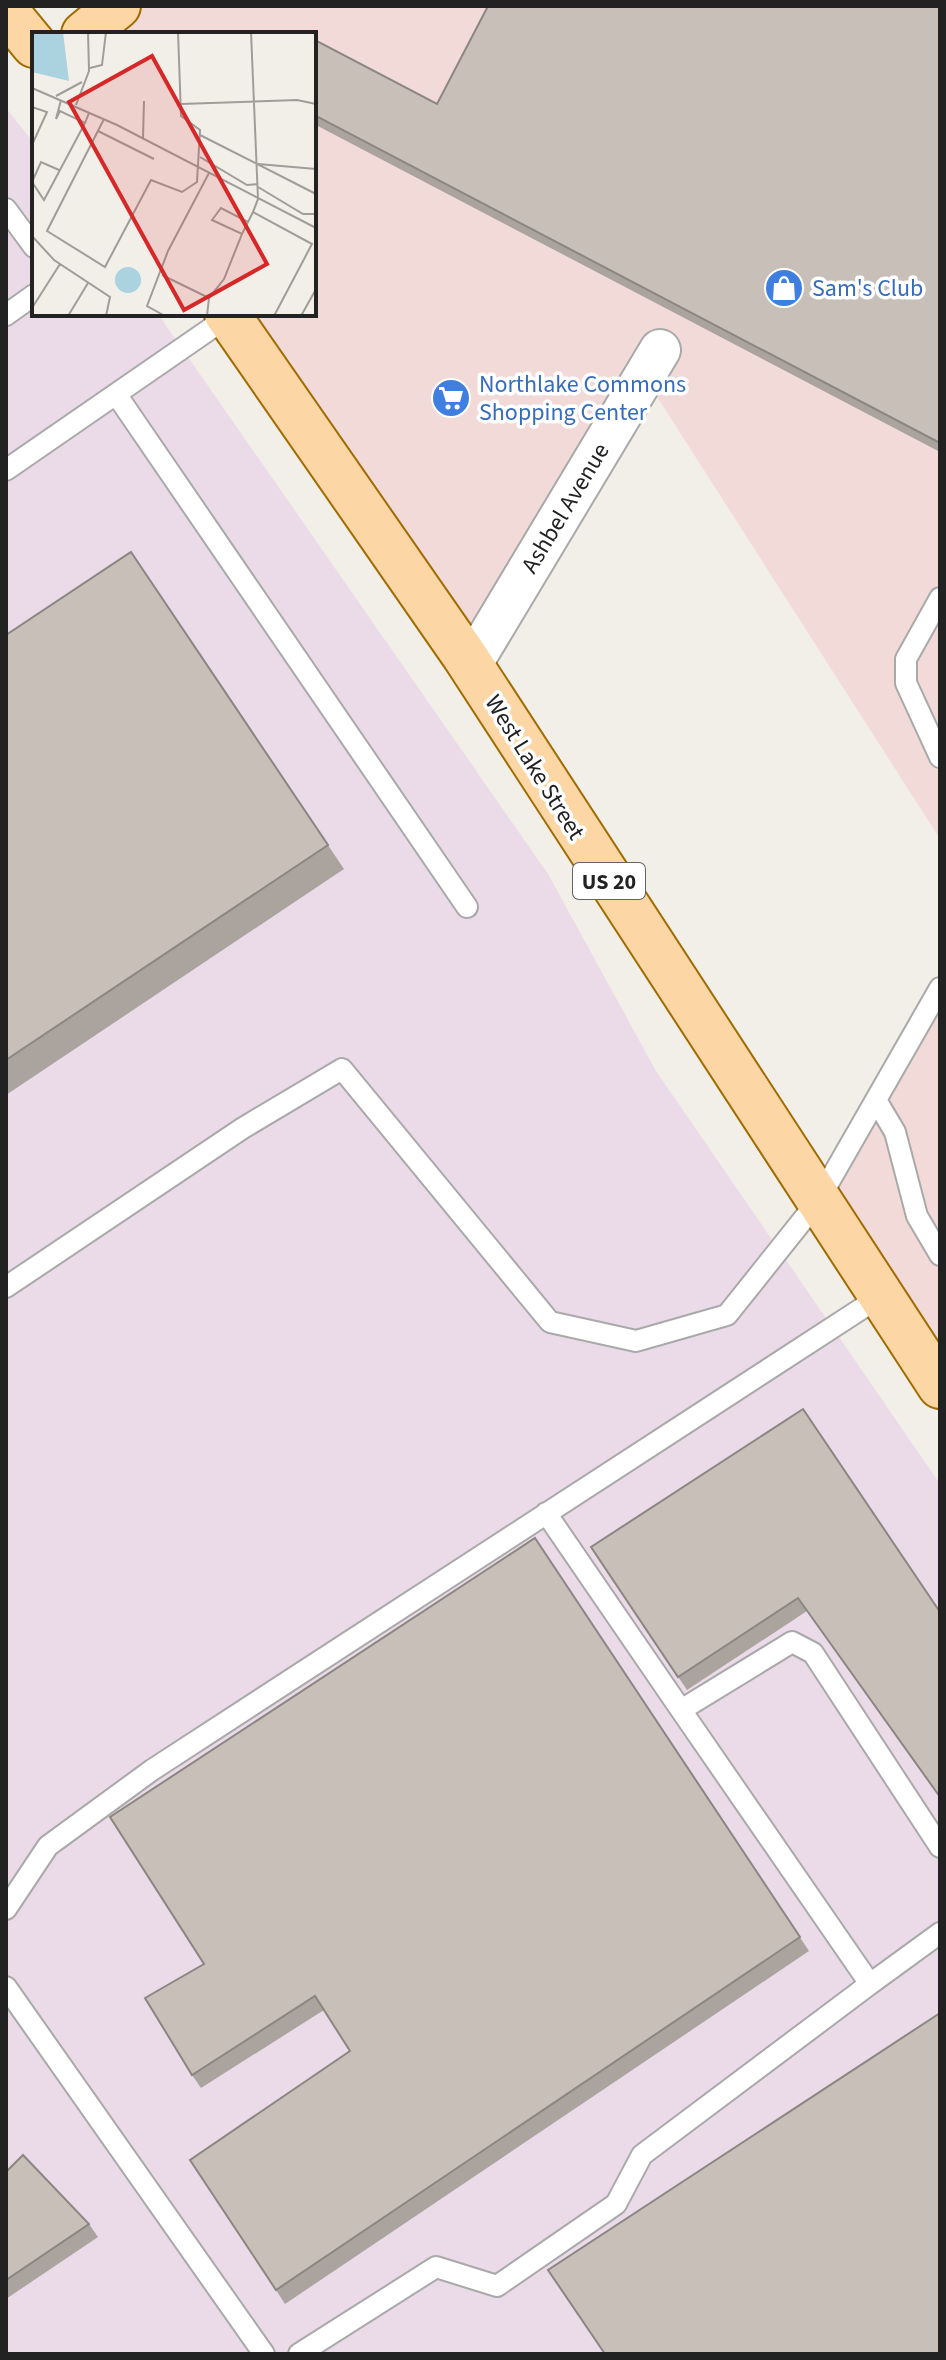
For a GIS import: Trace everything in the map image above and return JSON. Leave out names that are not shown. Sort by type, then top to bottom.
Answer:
[{"type":"main road","points":[[86,32],[118,6]]},
{"type":"main road","points":[[6,11],[32,43]]},
{"type":"main road","name":"West Lake Street","points":[[229,316],[471,665],[940,1386]]},
{"type":"street","name":"Ashbel Avenue","points":[[471,665],[660,350]]},
{"type":"lane","points":[[6,209],[32,244]]},
{"type":"lane","points":[[6,315],[32,296]]},
{"type":"lane","points":[[6,470],[227,316]]},
{"type":"lane","points":[[116,394],[467,907]]},
{"type":"lane","points":[[940,598],[906,659],[906,683],[940,757]]},
{"type":"lane","points":[[6,1287],[243,1128],[342,1069],[550,1322],[636,1341],[727,1315],[818,1201],[940,988]]},
{"type":"lane","points":[[876,1100],[895,1132],[917,1216],[940,1255]]},
{"type":"lane","points":[[6,1909],[48,1846],[152,1770],[881,1296]]},
{"type":"lane","points":[[546,1513],[870,1984]]},
{"type":"lane","points":[[681,1710],[792,1642],[813,1653],[940,1847]]},
{"type":"lane","points":[[299,2354],[436,2267],[497,2286],[616,2204],[642,2155],[940,1933]]},
{"type":"lane","points":[[6,1987],[264,2354]]},
{"type":"shaded area","name":"Northlake Commons Shopping Center","points":[[118,6],[940,6],[940,839],[636,364],[464,655],[228,316],[316,316],[316,32],[86,32]]},
{"type":"shaded area","points":[[6,108],[32,140],[32,316],[159,316],[548,874],[656,1071],[940,1484],[940,2354],[6,2354]]},
{"type":"shaded area","points":[[940,990],[940,1387],[818,1201]]},
{"type":"building","name":"Sam's Club","points":[[488,6],[940,6],[940,443],[316,116],[317,41],[437,104]]},
{"type":"building","points":[[131,552],[328,845],[6,1060],[6,635]]},
{"type":"building","points":[[803,1409],[940,1612],[940,1797],[798,1598],[678,1677],[591,1547]]},
{"type":"building","points":[[535,1538],[800,1937],[276,2290],[190,2160],[350,2051],[315,1996],[192,2075],[145,1998],[204,1964],[110,1817]]},
{"type":"building","points":[[940,2013],[940,2354],[605,2354],[548,2270]]},
{"type":"building","points":[[23,2155],[89,2224],[6,2280],[6,2172]]},
{"type":"place","name":"Sam's Club","points":[[784,288]]},
{"type":"place","name":"Northlake Commons Shopping Center","points":[[451,398]]}]
